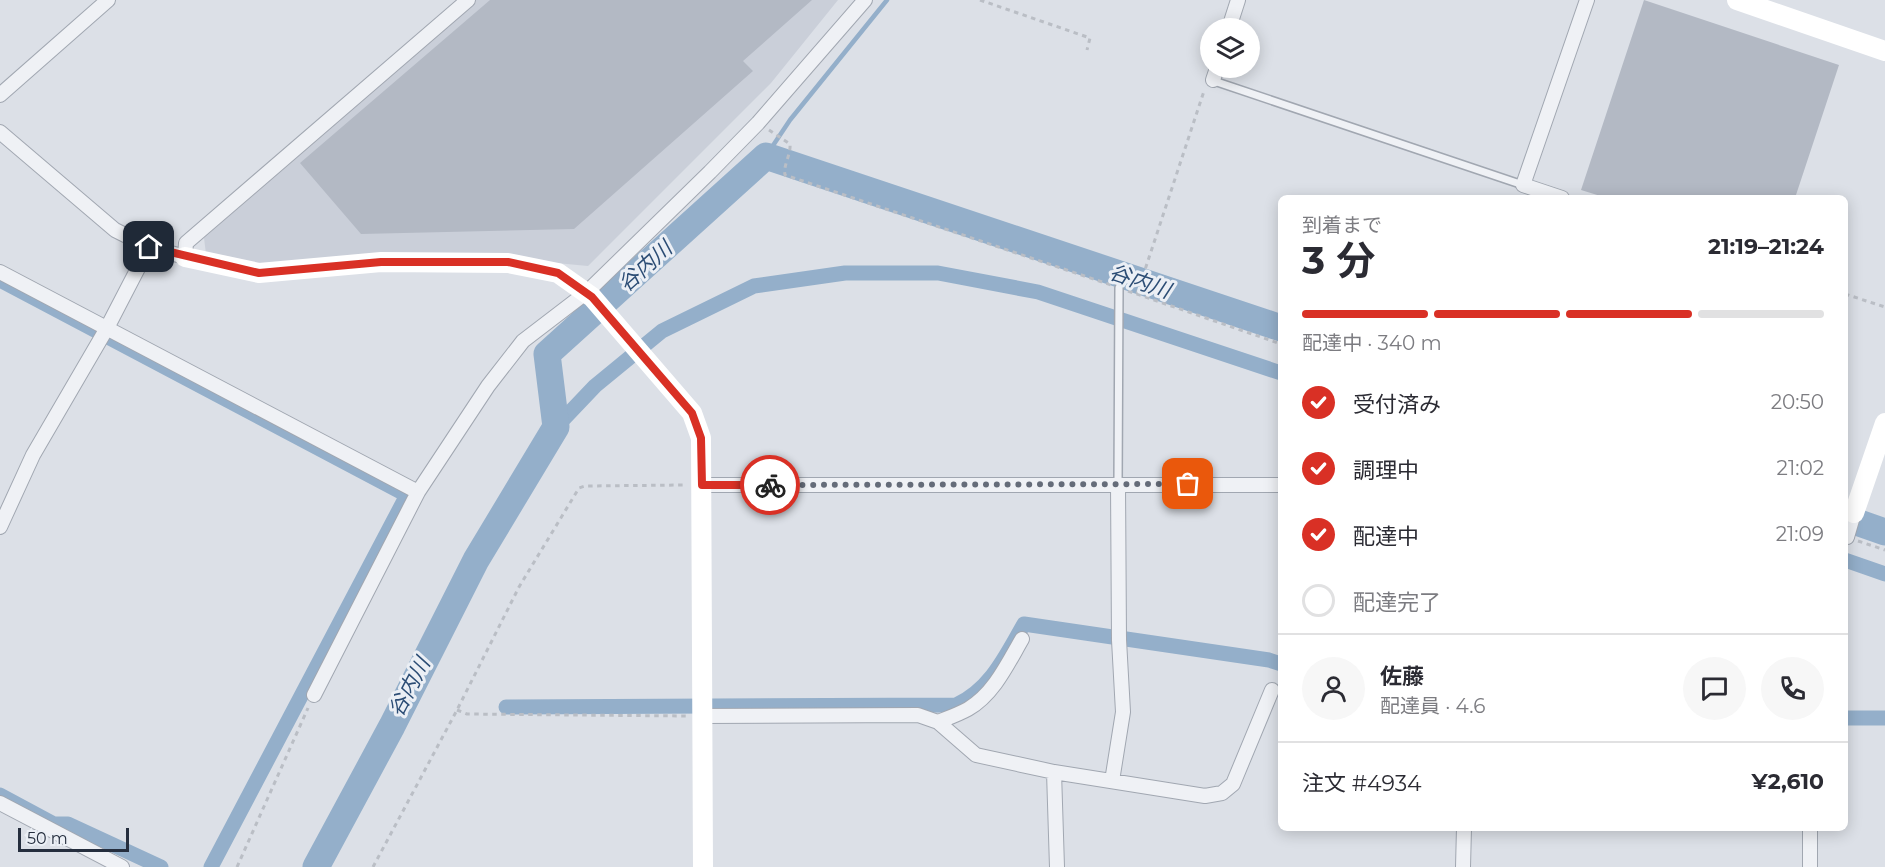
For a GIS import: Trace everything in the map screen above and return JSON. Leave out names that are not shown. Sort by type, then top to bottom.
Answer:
[{"type":"street","points":[[0,95],[108,0]]},
{"type":"street","points":[[185,257],[186,243],[468,0]]},
{"type":"street","points":[[314,695],[418,492],[488,386],[523,341],[589,294],[758,123],[865,0]]},
{"type":"street","points":[[1232,18],[1238,0]]},
{"type":"street","points":[[1553,195],[1523,185],[1587,0]]},
{"type":"street","points":[[1737,0],[1885,51]]},
{"type":"street","points":[[0,132],[115,230],[149,247],[185,257],[259,273],[381,262],[508,262],[558,273],[589,294],[692,413],[701,438],[703,867]]},
{"type":"street","points":[[0,526],[33,455],[107,328],[149,247]]},
{"type":"street","points":[[0,272],[418,492]]},
{"type":"street","points":[[1848,530],[1885,423]]},
{"type":"street","points":[[1112,781],[1123,712],[1119,640],[1118,484]]},
{"type":"street","points":[[702,485],[1278,485]]},
{"type":"street","points":[[938,722],[970,708],[985,695],[1005,670],[1022,639]]},
{"type":"street","points":[[703,716],[918,715],[938,722],[976,755],[1054,772],[1205,796],[1222,793],[1233,784],[1272,690]]},
{"type":"street","points":[[1054,772],[1057,867]]},
{"type":"street","points":[[0,803],[122,867]]},
{"type":"street","points":[[1463,867],[1464,831]]},
{"type":"street","points":[[1810,831],[1810,867]]},
{"type":"lane","points":[[1221,78],[1523,185]]},
{"type":"lane","points":[[1118,484],[1119,288]]},
{"type":"path","points":[[980,0],[1090,38],[1087,50]]},
{"type":"path","points":[[1137,292],[1212,78]]},
{"type":"path","points":[[765,127],[790,144],[791,150],[784,170],[785,176],[1119,288],[1137,292],[1278,343]]},
{"type":"path","points":[[1848,295],[1885,308]]},
{"type":"path","points":[[373,867],[458,710],[519,587],[579,488],[585,486],[702,485]]},
{"type":"path","points":[[1848,530],[1885,550]]},
{"type":"path","points":[[237,867],[314,695]]},
{"type":"path","points":[[458,710],[467,714],[703,716]]},
{"type":"shaded area","points":[[476,0],[838,0],[771,83],[588,266],[449,253],[266,265],[206,254],[204,238]]},
{"type":"building","points":[[490,0],[812,0],[743,61],[753,71],[574,229],[361,234],[300,163]]},
{"type":"building","points":[[1644,0],[1839,65],[1796,195],[1597,195],[1581,190]]},
{"type":"waterway","points":[[766,156],[790,120],[887,0]]},
{"type":"waterway","name":"谷内川","points":[[316,867],[392,726],[476,560],[556,427],[547,354],[766,156],[1278,327]]},
{"type":"waterway","points":[[556,427],[595,386],[662,331],[754,286],[845,273],[938,273],[1038,292],[1278,372]]},
{"type":"waterway","points":[[0,280],[407,495],[211,867]]},
{"type":"waterway","name":"谷内川","points":[[1848,519],[1885,532]]},
{"type":"waterway","points":[[1848,561],[1885,574]]},
{"type":"waterway","points":[[506,707],[956,705],[988,681],[1024,624],[1278,663]]},
{"type":"waterway","points":[[1848,718],[1885,718]]},
{"type":"waterway","points":[[0,795],[54,824],[68,824],[161,867]]},
{"type":"way so far","points":[[770,485],[1188,484]]},
{"type":"route","points":[[149,247],[259,273],[381,262],[508,262],[558,273],[592,297],[692,413],[701,438],[702,485],[770,485]]}]
